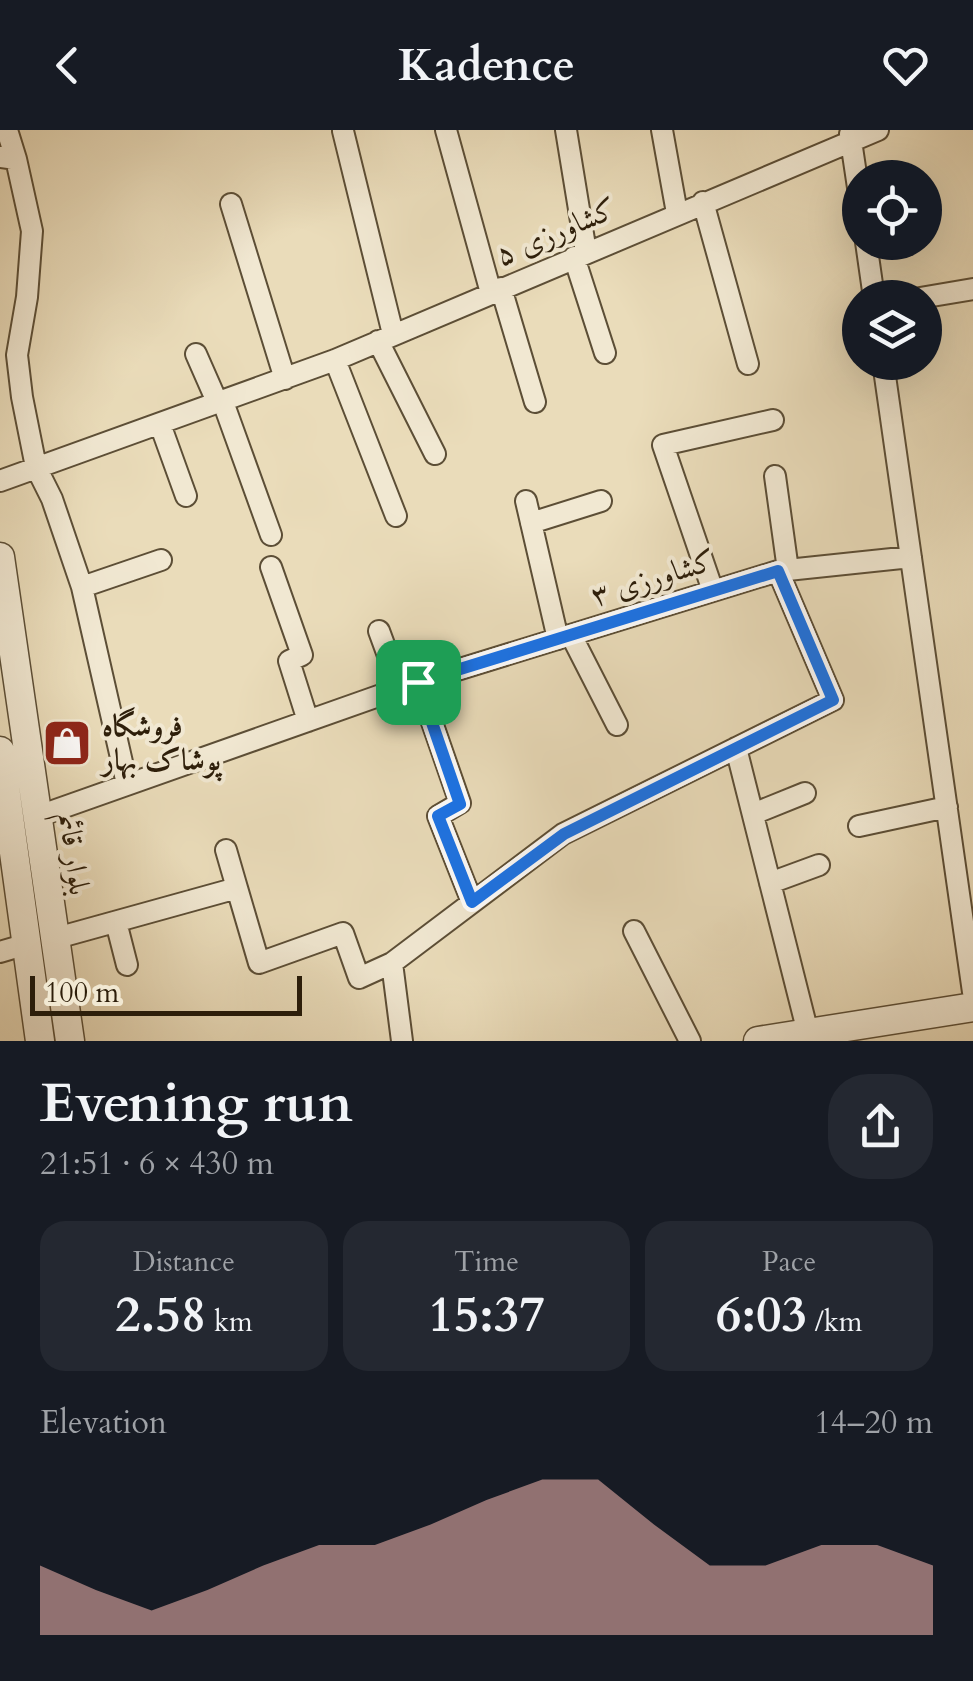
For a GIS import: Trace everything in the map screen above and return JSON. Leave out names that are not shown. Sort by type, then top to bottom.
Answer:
[{"type":"street","points":[[6,130],[8,158],[32,232],[27,298],[17,355],[36,467],[52,499],[82,587],[127,784]]},
{"type":"street","points":[[446,130],[535,402]]},
{"type":"street","points":[[566,130],[580,254],[605,353]]},
{"type":"street","points":[[662,130],[678,212]]},
{"type":"street","name":"کشاورزی ۵","points":[[0,481],[285,380],[851,136],[878,130]]},
{"type":"street","points":[[343,131],[386,338],[435,454]]},
{"type":"street","points":[[703,202],[748,364]]},
{"type":"street","points":[[232,204],[285,380]]},
{"type":"street","points":[[942,294],[973,289]]},
{"type":"street","points":[[196,354],[221,403],[271,534]]},
{"type":"street","points":[[335,360],[396,516]]},
{"type":"street","points":[[886,380],[973,992]]},
{"type":"street","points":[[713,591],[663,445],[773,420]]},
{"type":"street","points":[[160,424],[186,496]]},
{"type":"street","points":[[226,850],[259,963],[343,932],[358,978],[392,963],[564,834],[833,700],[783,571],[775,476]]},
{"type":"street","points":[[526,501],[564,637],[617,725]]},
{"type":"street","points":[[531,523],[601,501]]},
{"type":"street","name":"بلوار قائم","points":[[0,557],[36,817],[27,945],[70,1041]]},
{"type":"street","name":"کشاورزی ۳","points":[[36,817],[409,685],[713,591],[783,571],[911,557]]},
{"type":"street","points":[[82,587],[162,560]]},
{"type":"street","points":[[271,567],[302,655],[289,661],[308,721]]},
{"type":"street","points":[[379,632],[409,685],[460,804],[438,816],[472,902]]},
{"type":"street","points":[[736,748],[808,1033]]},
{"type":"street","name":"بلوار قائم","points":[[0,751],[6,845],[27,945],[40,1041]]},
{"type":"street","points":[[753,814],[805,793]]},
{"type":"street","points":[[859,826],[946,807]]},
{"type":"street","points":[[770,882],[819,864]]},
{"type":"street","points":[[27,945],[238,888]]},
{"type":"street","points":[[116,922],[127,964]]},
{"type":"street","points":[[634,931],[690,1041]]},
{"type":"street","points":[[392,963],[402,1041]]},
{"type":"street","points":[[758,1041],[808,1033],[866,1033],[973,1008]]},
{"type":"place","name":"فروشگاه پوشاک بهار","points":[[67,743]]},
{"type":"route","points":[[778,571],[833,700],[564,834],[472,902],[438,816],[460,804],[418,682],[778,571]]}]
